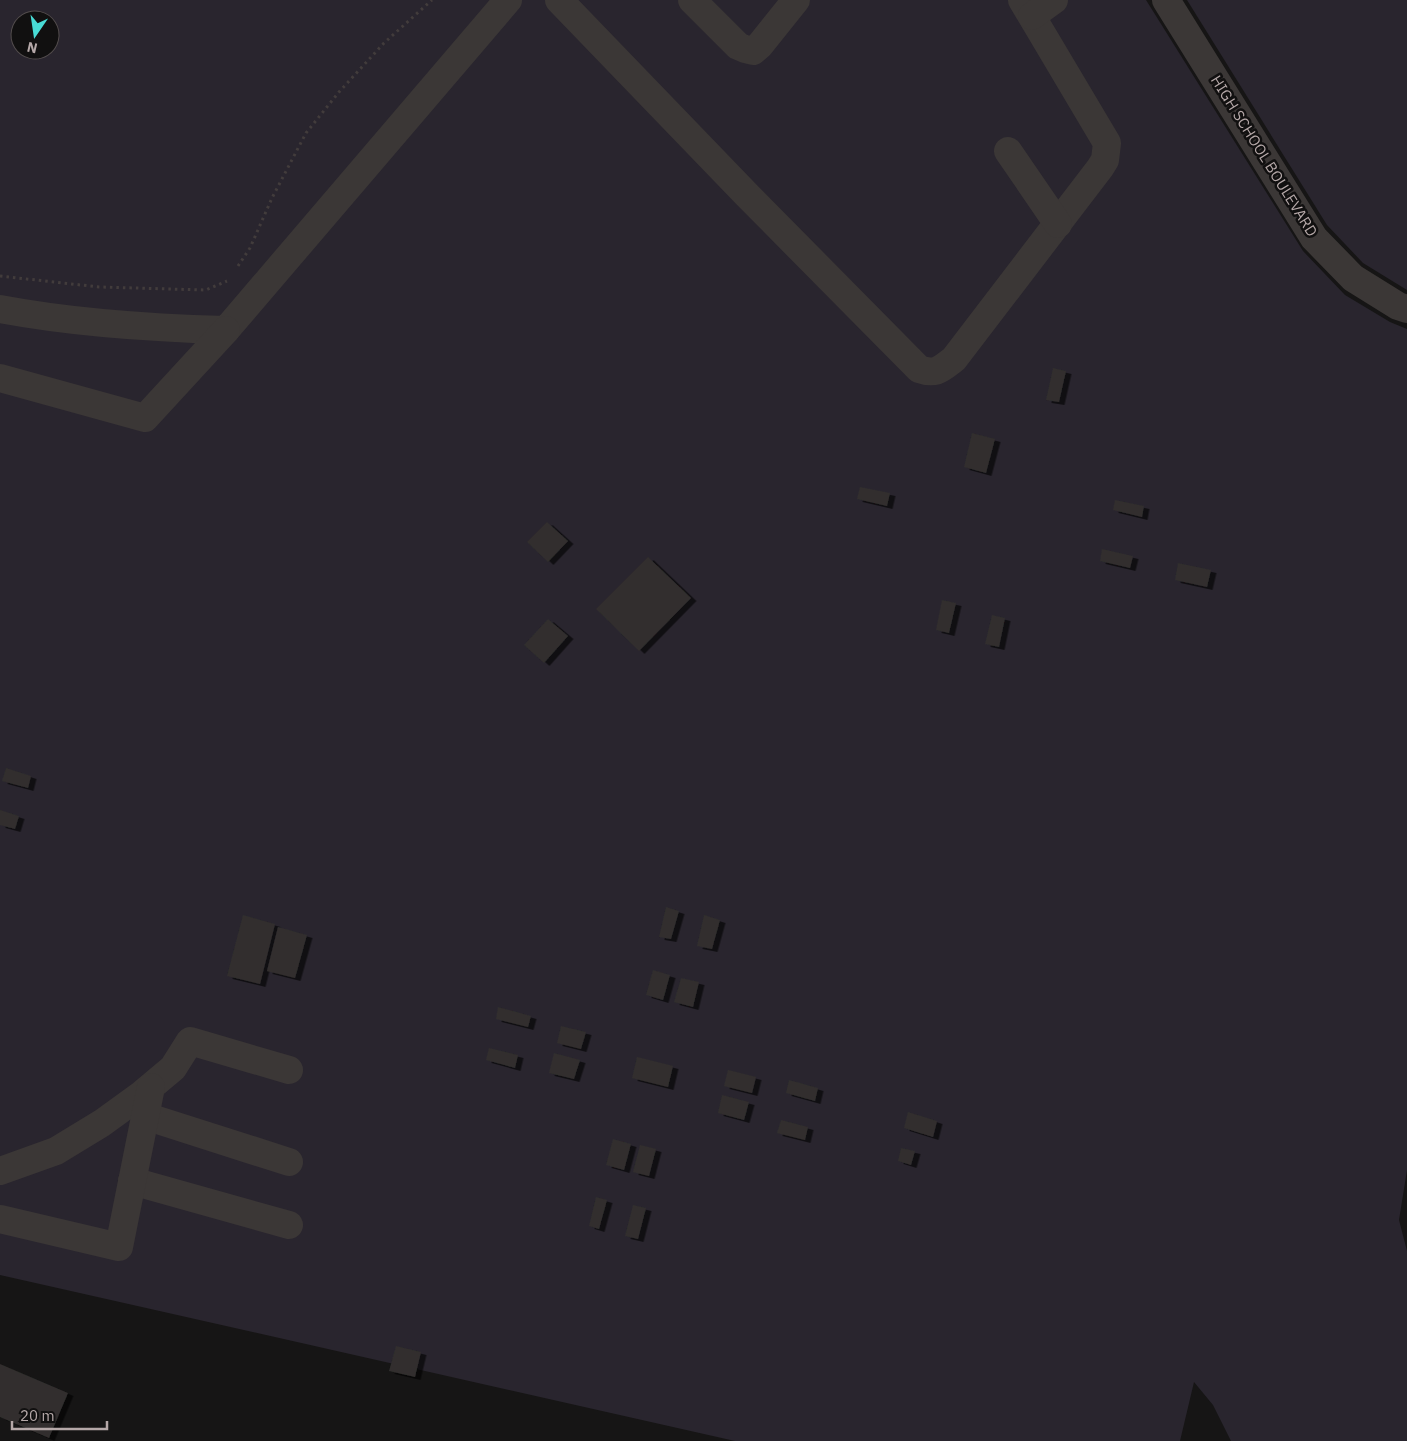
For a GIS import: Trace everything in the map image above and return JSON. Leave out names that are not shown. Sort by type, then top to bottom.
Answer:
[{"type":"street","points":[[0,378],[145,418],[226,330],[508,0]]},
{"type":"street","points":[[559,0],[746,195],[920,369],[928,372],[936,371],[954,359],[1105,160],[1107,143],[1027,8],[1054,0]]},
{"type":"street","points":[[692,0],[738,46],[753,50],[760,45],[796,0]]},
{"type":"street","name":"HIGH SCHOOL BOULEVARD","points":[[1166,0],[1314,238],[1353,278],[1398,306],[1407,309]]},
{"type":"street","points":[[1008,151],[1058,224]]},
{"type":"street","points":[[0,310],[36,316],[156,327],[226,330]]},
{"type":"street","points":[[0,1171],[56,1150],[102,1123],[151,1087],[173,1068],[190,1041],[289,1070]]},
{"type":"street","points":[[0,1218],[120,1247],[151,1087]]},
{"type":"street","points":[[145,1116],[289,1162]]},
{"type":"street","points":[[132,1181],[288,1226]]},
{"type":"path","points":[[234,272],[250,248],[272,198],[306,133],[384,43],[432,0]]},
{"type":"path","points":[[0,276],[99,287],[206,290],[229,280]]},
{"type":"shaded area","points":[[0,0],[1146,0],[1303,251],[1345,295],[1390,322],[1407,329],[1407,1170],[1399,1220],[1407,1251],[1407,1441],[1231,1441],[1213,1405],[1194,1382],[1180,1441],[735,1441],[0,1275]]},
{"type":"shaded area","points":[[1187,0],[1407,0],[1407,290],[1363,263],[1327,225]]},
{"type":"building","points":[[1053,368],[1066,371],[1059,402],[1046,400]]},
{"type":"building","points":[[972,433],[995,439],[986,473],[964,467]]},
{"type":"building","points":[[860,487],[890,493],[887,506],[857,499]]},
{"type":"building","points":[[1115,500],[1144,506],[1142,517],[1113,510]]},
{"type":"building","points":[[547,522],[568,541],[548,562],[527,542]]},
{"type":"building","points":[[1102,549],[1133,556],[1130,568],[1100,561]]},
{"type":"building","points":[[648,557],[691,598],[639,651],[596,609]]},
{"type":"building","points":[[1178,563],[1211,570],[1207,587],[1175,580]]},
{"type":"building","points":[[942,600],[956,603],[949,633],[936,630]]},
{"type":"building","points":[[992,615],[1005,618],[999,647],[985,644]]},
{"type":"building","points":[[548,619],[568,636],[544,663],[524,645]]},
{"type":"building","points":[[6,768],[31,776],[28,788],[2,781]]},
{"type":"building","points":[[0,810],[19,816],[15,829],[0,825]]},
{"type":"building","points":[[666,907],[679,911],[671,939],[659,937]]},
{"type":"building","points":[[243,915],[275,924],[260,984],[227,976]]},
{"type":"building","points":[[704,915],[720,920],[712,949],[697,946]]},
{"type":"building","points":[[278,927],[307,935],[295,978],[267,971]]},
{"type":"building","points":[[653,970],[670,975],[663,1000],[646,995]]},
{"type":"building","points":[[681,978],[699,982],[693,1007],[674,1002]]},
{"type":"building","points":[[498,1007],[531,1016],[528,1027],[496,1019]]},
{"type":"building","points":[[561,1026],[586,1032],[581,1049],[557,1043]]},
{"type":"building","points":[[489,1048],[518,1055],[515,1068],[486,1060]]},
{"type":"building","points":[[554,1053],[580,1060],[574,1079],[549,1073]]},
{"type":"building","points":[[637,1057],[673,1066],[668,1087],[632,1078]]},
{"type":"building","points":[[728,1070],[756,1077],[752,1093],[724,1086]]},
{"type":"building","points":[[789,1080],[818,1088],[815,1101],[786,1093]]},
{"type":"building","points":[[722,1095],[749,1102],[744,1120],[718,1113]]},
{"type":"building","points":[[908,1112],[937,1121],[933,1137],[904,1128]]},
{"type":"building","points":[[781,1120],[808,1127],[805,1140],[777,1133]]},
{"type":"building","points":[[613,1139],[631,1144],[624,1170],[606,1165]]},
{"type":"building","points":[[640,1145],[656,1149],[649,1176],[633,1172]]},
{"type":"building","points":[[901,1148],[915,1151],[911,1165],[898,1161]]},
{"type":"building","points":[[596,1197],[607,1200],[599,1229],[589,1226]]},
{"type":"building","points":[[633,1205],[646,1208],[638,1239],[625,1236]]},
{"type":"building","points":[[396,1346],[421,1352],[415,1377],[389,1371]]},
{"type":"building","points":[[0,1364],[68,1393],[49,1438],[0,1417]]}]
